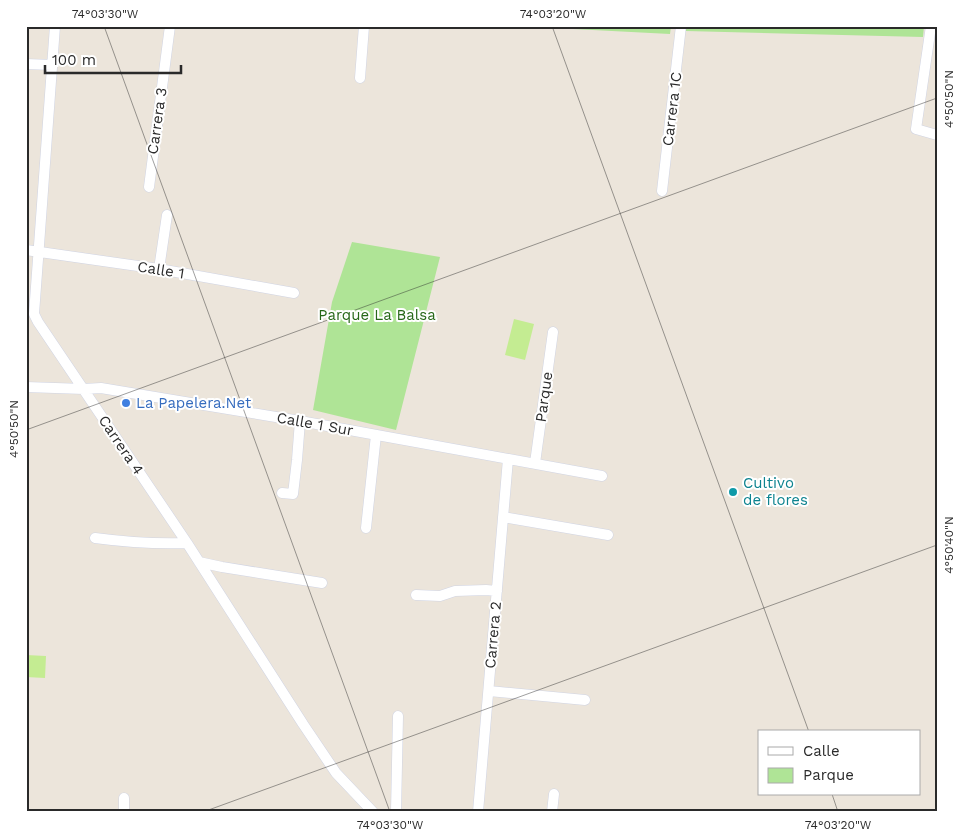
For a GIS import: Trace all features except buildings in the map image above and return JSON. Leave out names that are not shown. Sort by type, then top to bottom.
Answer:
[{"type":"street","name":"Carrera 4","points":[[55,26],[39,251],[30,315],[38,322],[187,543],[336,773],[373,812]]},
{"type":"street","name":"Carrera 3","points":[[149,187],[170,26]]},
{"type":"street","points":[[360,78],[364,26]]},
{"type":"street","name":"Carrera 1C","points":[[662,191],[681,26]]},
{"type":"street","points":[[931,26],[916,129],[937,135]]},
{"type":"street","points":[[26,64],[52,65]]},
{"type":"street","points":[[159,269],[167,215]]},
{"type":"street","name":"Calle 1","points":[[26,250],[159,269],[294,293]]},
{"type":"street","name":"Parque","points":[[535,463],[553,332]]},
{"type":"street","name":"Calle 1 Sur","points":[[26,387],[101,388],[300,421],[602,476]]},
{"type":"street","points":[[282,493],[293,494],[298,460],[300,421]]},
{"type":"street","points":[[366,528],[376,436]]},
{"type":"street","name":"Carrera 2","points":[[478,812],[508,459]]},
{"type":"street","points":[[502,517],[608,535]]},
{"type":"street","points":[[95,538],[174,544],[187,543]]},
{"type":"street","points":[[199,562],[322,583]]},
{"type":"street","points":[[416,595],[440,596],[455,591],[497,591]]},
{"type":"street","points":[[489,691],[585,700]]},
{"type":"street","points":[[396,812],[398,716]]},
{"type":"street","points":[[552,812],[554,794]]},
{"type":"street","points":[[124,798],[124,812]]},
{"type":"green space","points":[[515,26],[671,26],[670,34]]},
{"type":"green space","points":[[686,26],[924,26],[923,37],[686,31]]},
{"type":"green space","name":"Parque La Balsa","points":[[352,242],[440,257],[396,430],[313,410],[332,302]]},
{"type":"green space","points":[[514,319],[534,324],[525,360],[505,355]]},
{"type":"green space","points":[[26,655],[46,656],[45,678],[26,677]]},
{"type":"place","name":"La Papelera.Net","points":[[126,403]]},
{"type":"place","name":"Cultivo de flores","points":[[733,492]]}]
